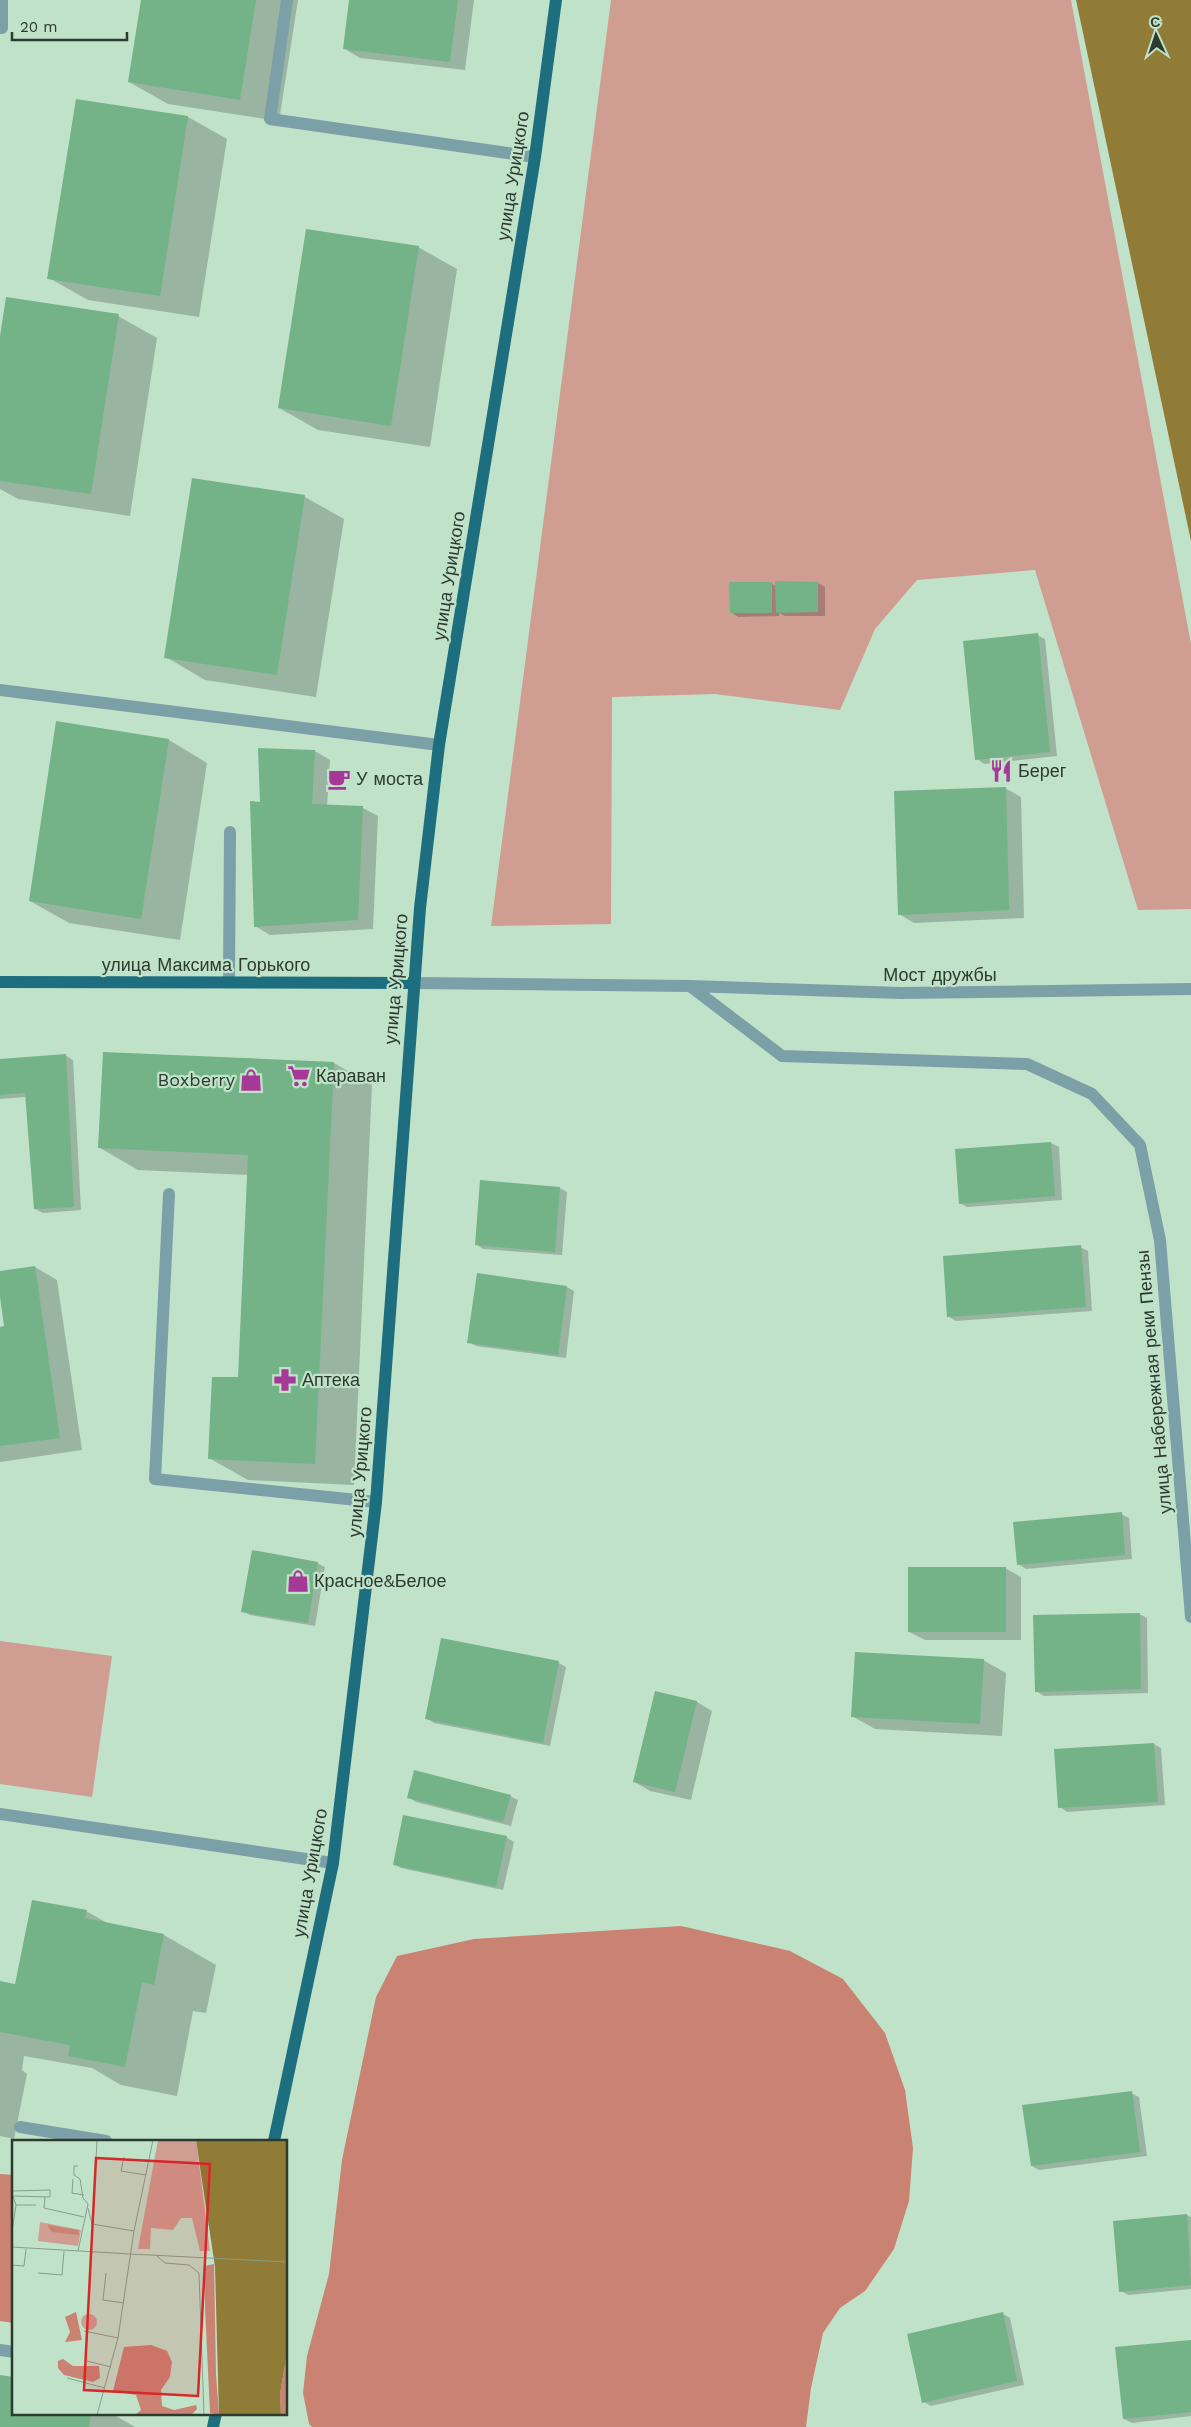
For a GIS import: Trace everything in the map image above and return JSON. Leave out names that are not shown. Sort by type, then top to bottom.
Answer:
[{"type":"main road","name":"улица Урицкого","points":[[274,2140],[333,1863],[376,1502],[413,983],[439,745],[535,157],[556,0]]},
{"type":"main road","name":"улица Максима Горького","points":[[0,982],[413,983]]},
{"type":"main road","points":[[213,2427],[216,2414]]},
{"type":"street","points":[[2,0],[2,28]]},
{"type":"street","points":[[287,0],[270,119],[535,157]]},
{"type":"street","points":[[0,690],[439,745]]},
{"type":"street","points":[[230,832],[230,982]]},
{"type":"street","name":"Мост дружбы","points":[[413,983],[690,986],[901,993],[1189,989]]},
{"type":"street","name":"улица Набережная реки Пензы","points":[[690,986],[782,1056],[1027,1064],[1092,1094],[1140,1145],[1160,1240],[1191,1618]]},
{"type":"street","points":[[170,1194],[155,1479],[376,1502]]},
{"type":"street","points":[[0,1814],[333,1863]]},
{"type":"street","points":[[20,2127],[100,2140]]},
{"type":"shaded area","points":[[611,0],[1071,0],[1191,644],[1191,909],[1138,910],[1035,570],[917,580],[875,629],[840,710],[715,694],[612,697],[611,924],[491,926]]},
{"type":"shaded area","points":[[1076,0],[1191,0],[1191,541]]},
{"type":"shaded area","points":[[0,1641],[112,1656],[92,1797],[0,1784]]},
{"type":"shaded area","points":[[681,1926],[790,1951],[843,1979],[885,2033],[905,2090],[913,2148],[909,2201],[894,2249],[865,2291],[840,2308],[823,2333],[811,2388],[806,2427],[312,2427],[309,2424],[303,2393],[307,2356],[329,2274],[342,2160],[376,1997],[397,1956],[474,1939]]},
{"type":"shaded area","points":[[0,2174],[12,2175],[12,2323],[0,2321]]},
{"type":"building","points":[[141,0],[256,0],[240,100],[128,82]]},
{"type":"building","points":[[349,0],[458,0],[450,62],[343,49]]},
{"type":"building","points":[[76,99],[188,116],[160,296],[47,279]]},
{"type":"building","points":[[306,229],[419,246],[391,426],[278,408]]},
{"type":"building","points":[[6,297],[119,314],[91,494],[0,481],[0,336]]},
{"type":"building","points":[[192,478],[305,495],[277,675],[164,658]]},
{"type":"building","points":[[775,581],[818,582],[818,612],[776,613]]},
{"type":"building","points":[[729,582],[772,582],[772,613],[730,613]]},
{"type":"building","points":[[1038,633],[1050,752],[975,760],[963,641]]},
{"type":"building","points":[[56,721],[169,739],[141,919],[29,901]]},
{"type":"building","points":[[258,748],[315,750],[312,804],[363,806],[358,920],[254,927],[250,801],[260,802]]},
{"type":"building","points":[[1006,787],[1009,910],[898,915],[894,791]]},
{"type":"building","points":[[103,1052],[334,1062],[315,1464],[208,1459],[212,1377],[238,1377],[248,1155],[98,1148]]},
{"type":"building","points":[[66,1054],[74,1207],[34,1209],[25,1093],[0,1095],[0,1059]]},
{"type":"building","points":[[1051,1142],[1055,1196],[959,1204],[955,1149]]},
{"type":"building","points":[[480,1180],[560,1187],[555,1252],[475,1245]]},
{"type":"building","points":[[1081,1245],[1086,1307],[947,1317],[943,1256]]},
{"type":"building","points":[[35,1266],[60,1438],[0,1446],[0,1327],[4,1326],[0,1297],[0,1271]]},
{"type":"building","points":[[477,1273],[567,1286],[558,1355],[467,1343]]},
{"type":"building","points":[[1122,1512],[1125,1555],[1017,1565],[1013,1522]]},
{"type":"building","points":[[252,1550],[318,1562],[308,1623],[241,1612]]},
{"type":"building","points":[[908,1567],[1006,1567],[1006,1632],[908,1632]]},
{"type":"building","points":[[1140,1613],[1141,1689],[1035,1692],[1033,1615]]},
{"type":"building","points":[[441,1638],[559,1661],[543,1743],[425,1719]]},
{"type":"building","points":[[855,1652],[984,1659],[980,1724],[851,1717]]},
{"type":"building","points":[[655,1691],[697,1701],[675,1792],[633,1782]]},
{"type":"building","points":[[1154,1743],[1158,1802],[1058,1808],[1054,1749]]},
{"type":"building","points":[[414,1770],[511,1795],[503,1822],[407,1798]]},
{"type":"building","points":[[403,1815],[507,1836],[496,1887],[393,1865]]},
{"type":"building","points":[[32,1900],[87,1910],[85,1918],[164,1934],[154,1985],[142,1982],[125,2067],[68,2056],[70,2045],[0,2032],[0,1981],[15,1984]]},
{"type":"building","points":[[1132,2091],[1140,2152],[1031,2166],[1022,2105]]},
{"type":"building","points":[[1187,2214],[1191,2285],[1119,2292],[1113,2221]]},
{"type":"building","points":[[1003,2312],[1017,2381],[922,2403],[907,2334]]},
{"type":"building","points":[[1191,2340],[1191,2412],[1123,2419],[1115,2347]]},
{"type":"building","points":[[0,2375],[12,2377],[12,2414],[91,2414],[89,2427],[0,2427]]},
{"type":"place","name":"Берег","points":[[1001,771]]},
{"type":"place","name":"У моста","points":[[339,779]]},
{"type":"place","name":"Караван","points":[[299,1076]]},
{"type":"place","name":"Boxberry","points":[[251,1080]]},
{"type":"place","name":"Аптека","points":[[285,1380]]},
{"type":"place","name":"Красное&Белое","points":[[298,1581]]}]
